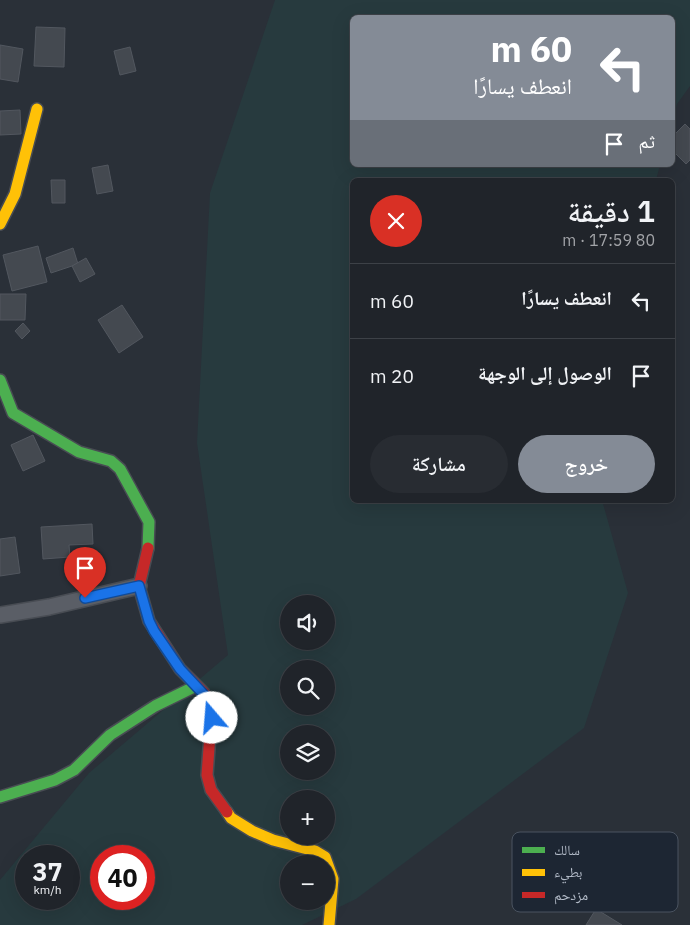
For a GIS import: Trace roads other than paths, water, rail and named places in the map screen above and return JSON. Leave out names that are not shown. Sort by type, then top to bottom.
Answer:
[{"type":"street","points":[[0,224],[15,194],[37,109]]},
{"type":"street","points":[[0,380],[8,405],[13,413],[79,452],[111,461],[120,469],[149,522],[150,540],[139,586],[149,621],[160,642],[180,669],[210,701],[212,708],[207,775],[212,790],[231,818],[273,840],[315,851],[326,857],[333,879],[328,925]]},
{"type":"street","points":[[0,615],[49,607],[139,586]]},
{"type":"street","points":[[0,798],[56,780],[74,770],[110,736],[155,706],[196,686]]}]
